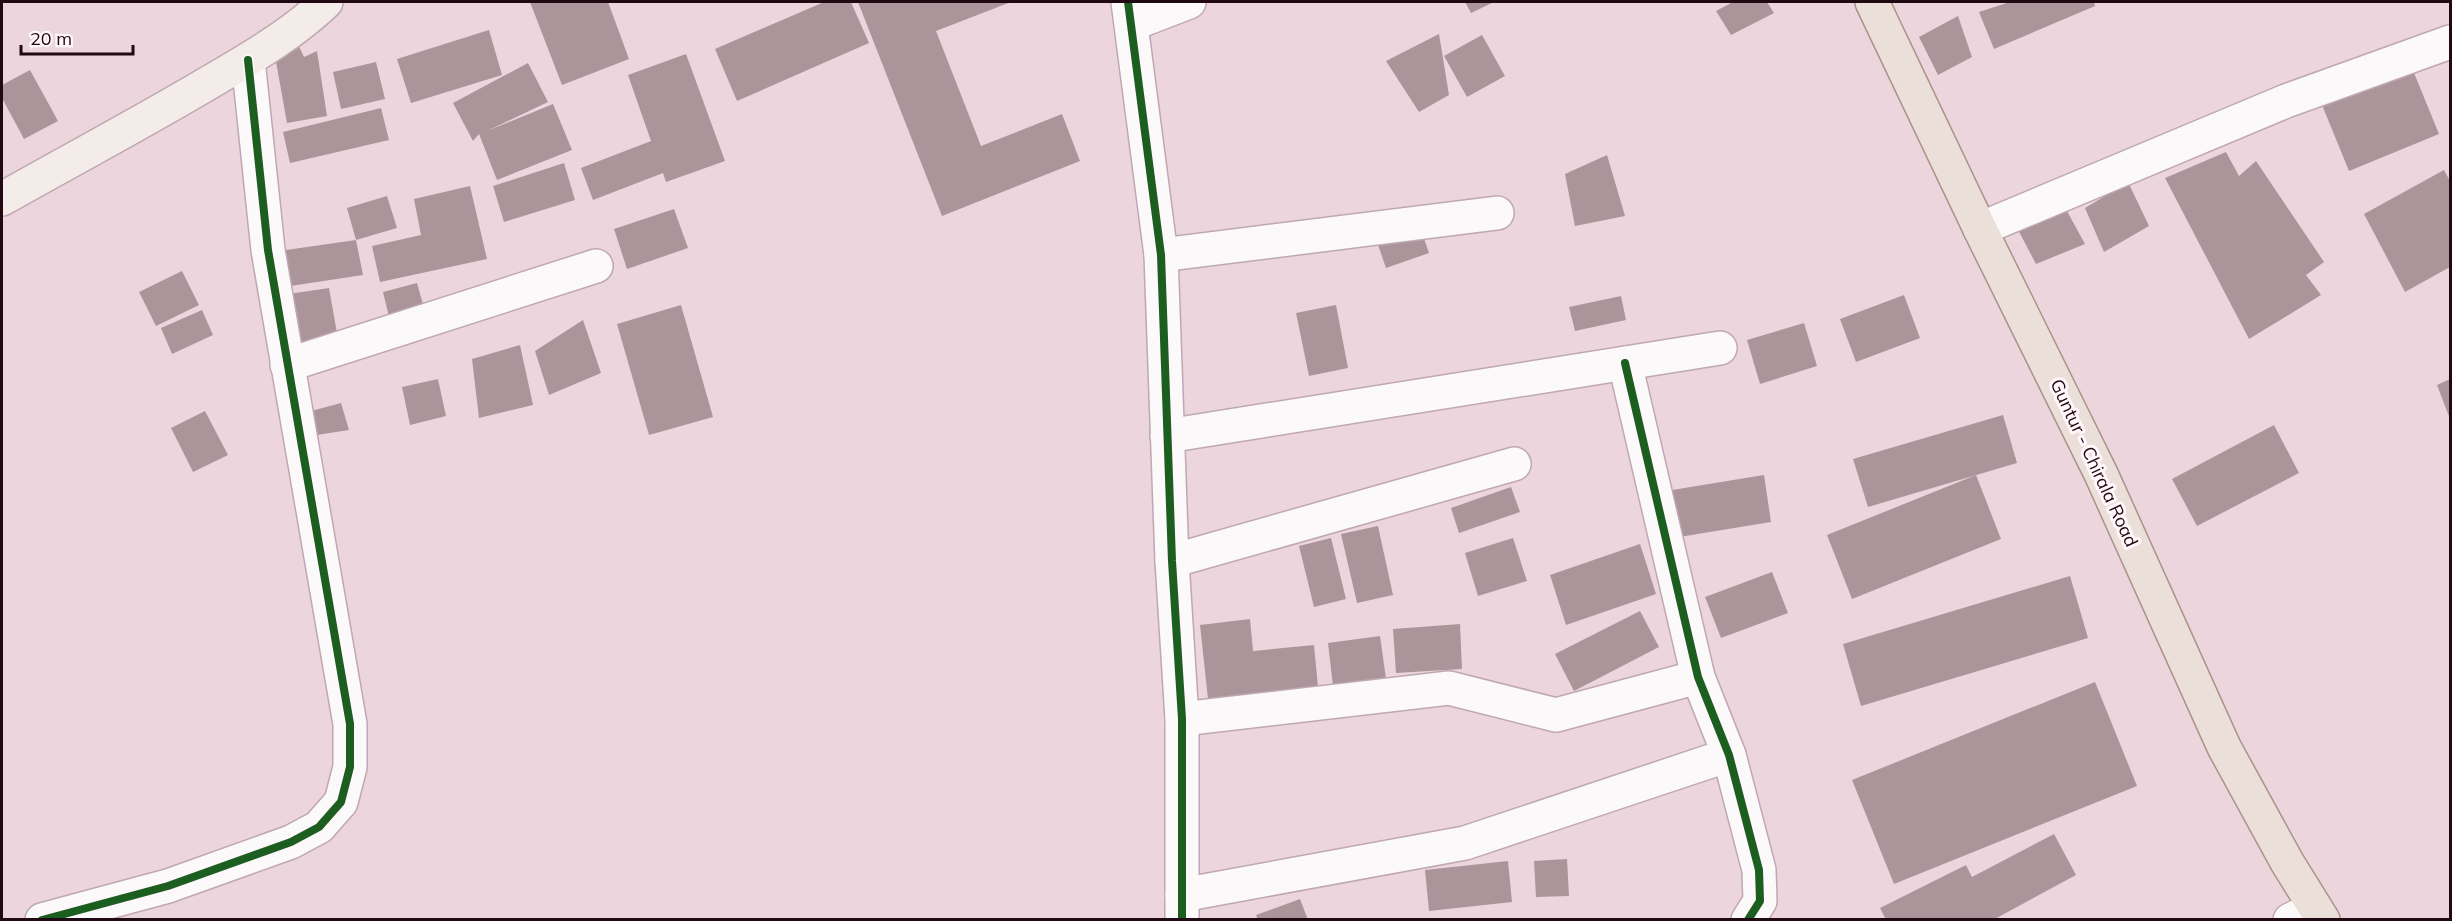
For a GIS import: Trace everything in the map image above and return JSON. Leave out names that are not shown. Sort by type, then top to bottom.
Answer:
[{"type":"main road","points":[[2,199],[248,60],[313,14],[326,2]]},
{"type":"main road","name":"Guntur - Chirala Road","points":[[1872,2],[1980,229],[2101,474],[2224,747],[2309,916]]},
{"type":"street","points":[[1189,2],[1130,13],[1161,255],[1172,561],[1182,719],[1182,907],[1465,843],[1729,755]]},
{"type":"street","points":[[1980,229],[2286,101],[2451,42]]},
{"type":"street","points":[[42,920],[168,886],[291,842],[319,827],[341,802],[350,767],[350,724],[286,365],[268,250],[248,60]]},
{"type":"street","points":[[1161,255],[1497,213]]},
{"type":"street","points":[[286,365],[597,266]]},
{"type":"street","points":[[1167,436],[1720,348]]},
{"type":"street","points":[[1625,363],[1698,678],[1729,755],[1759,870],[1760,901],[1748,920]]},
{"type":"street","points":[[1172,561],[1514,465]]},
{"type":"street","points":[[1182,719],[1449,688],[1556,716],[1698,678]]},
{"type":"building","points":[[530,2],[608,2],[629,59],[562,85]]},
{"type":"building","points":[[824,2],[851,2],[869,43],[737,101],[715,49]]},
{"type":"building","points":[[858,2],[1011,2],[936,31],[981,146],[1062,114],[1080,161],[942,216]]},
{"type":"building","points":[[1465,2],[1494,2],[1471,13]]},
{"type":"building","points":[[1733,2],[1767,2],[1774,13],[1731,35],[1716,11]]},
{"type":"building","points":[[2010,2],[2094,2],[2095,6],[1994,49],[1979,12]]},
{"type":"building","points":[[1958,16],[1972,57],[1938,75],[1919,37]]},
{"type":"building","points":[[489,30],[502,75],[411,103],[397,59]]},
{"type":"building","points":[[1439,34],[1449,95],[1419,112],[1386,61]]},
{"type":"building","points":[[1482,35],[1505,76],[1467,97],[1444,56]]},
{"type":"building","points":[[295,38],[304,57],[317,51],[327,116],[287,123],[275,56]]},
{"type":"building","points":[[686,54],[725,161],[666,182],[663,173],[593,200],[581,168],[651,141],[628,75]]},
{"type":"building","points":[[376,62],[385,99],[341,109],[333,72]]},
{"type":"building","points":[[528,63],[548,102],[487,131],[553,104],[572,150],[497,180],[479,134],[473,141],[453,103]]},
{"type":"building","points":[[2412,68],[2439,134],[2349,171],[2322,105]]},
{"type":"building","points":[[30,70],[58,121],[24,139],[2,98],[2,85]]},
{"type":"building","points":[[381,108],[389,140],[290,163],[283,132]]},
{"type":"building","points":[[2226,152],[2239,176],[2256,161],[2324,262],[2306,275],[2321,295],[2249,339],[2165,178]]},
{"type":"building","points":[[1607,155],[1625,216],[1575,226],[1565,174]]},
{"type":"building","points":[[564,163],[575,200],[504,222],[493,186]]},
{"type":"building","points":[[2444,170],[2450,181],[2450,267],[2405,292],[2364,214]]},
{"type":"building","points":[[2128,182],[2149,226],[2104,252],[2085,208]]},
{"type":"building","points":[[470,186],[487,259],[380,282],[372,246],[421,235],[414,199]]},
{"type":"building","points":[[387,196],[397,228],[356,240],[347,208]]},
{"type":"building","points":[[2062,202],[2085,244],[2036,264],[2015,224]]},
{"type":"building","points":[[674,209],[688,248],[627,269],[614,229]]},
{"type":"building","points":[[1419,224],[1429,253],[1386,268],[1376,239]]},
{"type":"building","points":[[356,240],[363,275],[284,287],[279,251]]},
{"type":"building","points":[[182,271],[199,305],[156,326],[139,292]]},
{"type":"building","points":[[417,283],[424,308],[389,317],[383,292]]},
{"type":"building","points":[[329,288],[338,339],[293,363],[282,295]]},
{"type":"building","points":[[1904,295],[1920,338],[1856,362],[1840,319]]},
{"type":"building","points":[[1621,296],[1626,320],[1575,331],[1569,307]]},
{"type":"building","points":[[681,305],[713,417],[649,435],[617,324]]},
{"type":"building","points":[[1336,305],[1348,368],[1309,376],[1296,313]]},
{"type":"building","points":[[202,310],[213,335],[172,354],[161,328]]},
{"type":"building","points":[[583,320],[601,373],[549,395],[535,351]]},
{"type":"building","points":[[1804,323],[1817,366],[1760,384],[1747,340]]},
{"type":"building","points":[[520,345],[533,405],[479,418],[472,359]]},
{"type":"building","points":[[438,379],[446,416],[410,425],[402,387]]},
{"type":"building","points":[[2450,379],[2450,419],[2437,385]]},
{"type":"building","points":[[341,403],[349,430],[310,436],[304,413]]},
{"type":"building","points":[[205,411],[228,455],[193,472],[171,428]]},
{"type":"building","points":[[2003,415],[2017,463],[1868,507],[1853,459]]},
{"type":"building","points":[[2274,425],[2299,473],[2197,526],[2172,479]]},
{"type":"building","points":[[1764,475],[1771,522],[1667,539],[1660,492]]},
{"type":"building","points":[[1976,475],[2001,539],[1852,599],[1827,535]]},
{"type":"building","points":[[1511,487],[1520,512],[1459,533],[1451,508]]},
{"type":"building","points":[[1378,526],[1393,595],[1357,603],[1341,534]]},
{"type":"building","points":[[1331,538],[1346,599],[1314,607],[1299,546]]},
{"type":"building","points":[[1513,538],[1527,581],[1478,596],[1465,553]]},
{"type":"building","points":[[1640,544],[1656,594],[1566,625],[1550,575]]},
{"type":"building","points":[[1772,572],[1788,613],[1721,638],[1705,597]]},
{"type":"building","points":[[2070,576],[2088,638],[1861,706],[1843,644]]},
{"type":"building","points":[[1640,611],[1659,647],[1574,691],[1555,654]]},
{"type":"building","points":[[1250,619],[1253,651],[1314,645],[1318,687],[1208,699],[1200,625]]},
{"type":"building","points":[[1460,624],[1462,669],[1396,673],[1393,629]]},
{"type":"building","points":[[1380,636],[1386,679],[1333,686],[1328,643]]},
{"type":"building","points":[[2095,682],[2137,786],[1894,884],[1852,780]]},
{"type":"building","points":[[2054,834],[2076,875],[1993,920],[1886,920],[1880,908],[1966,865],[1972,877]]},
{"type":"building","points":[[1567,859],[1569,896],[1536,897],[1534,861]]},
{"type":"building","points":[[1508,861],[1512,902],[1429,911],[1425,870]]},
{"type":"building","points":[[1300,899],[1308,920],[1258,920],[1256,915]]},
{"type":"cycle path","points":[[1128,2],[1161,255],[1172,561],[1182,719],[1182,920]]},
{"type":"cycle path","points":[[42,920],[168,886],[291,842],[319,827],[341,802],[350,767],[350,724],[268,250],[248,60]]},
{"type":"cycle path","points":[[1625,363],[1698,677],[1729,755],[1759,870],[1760,901],[1748,920]]}]
